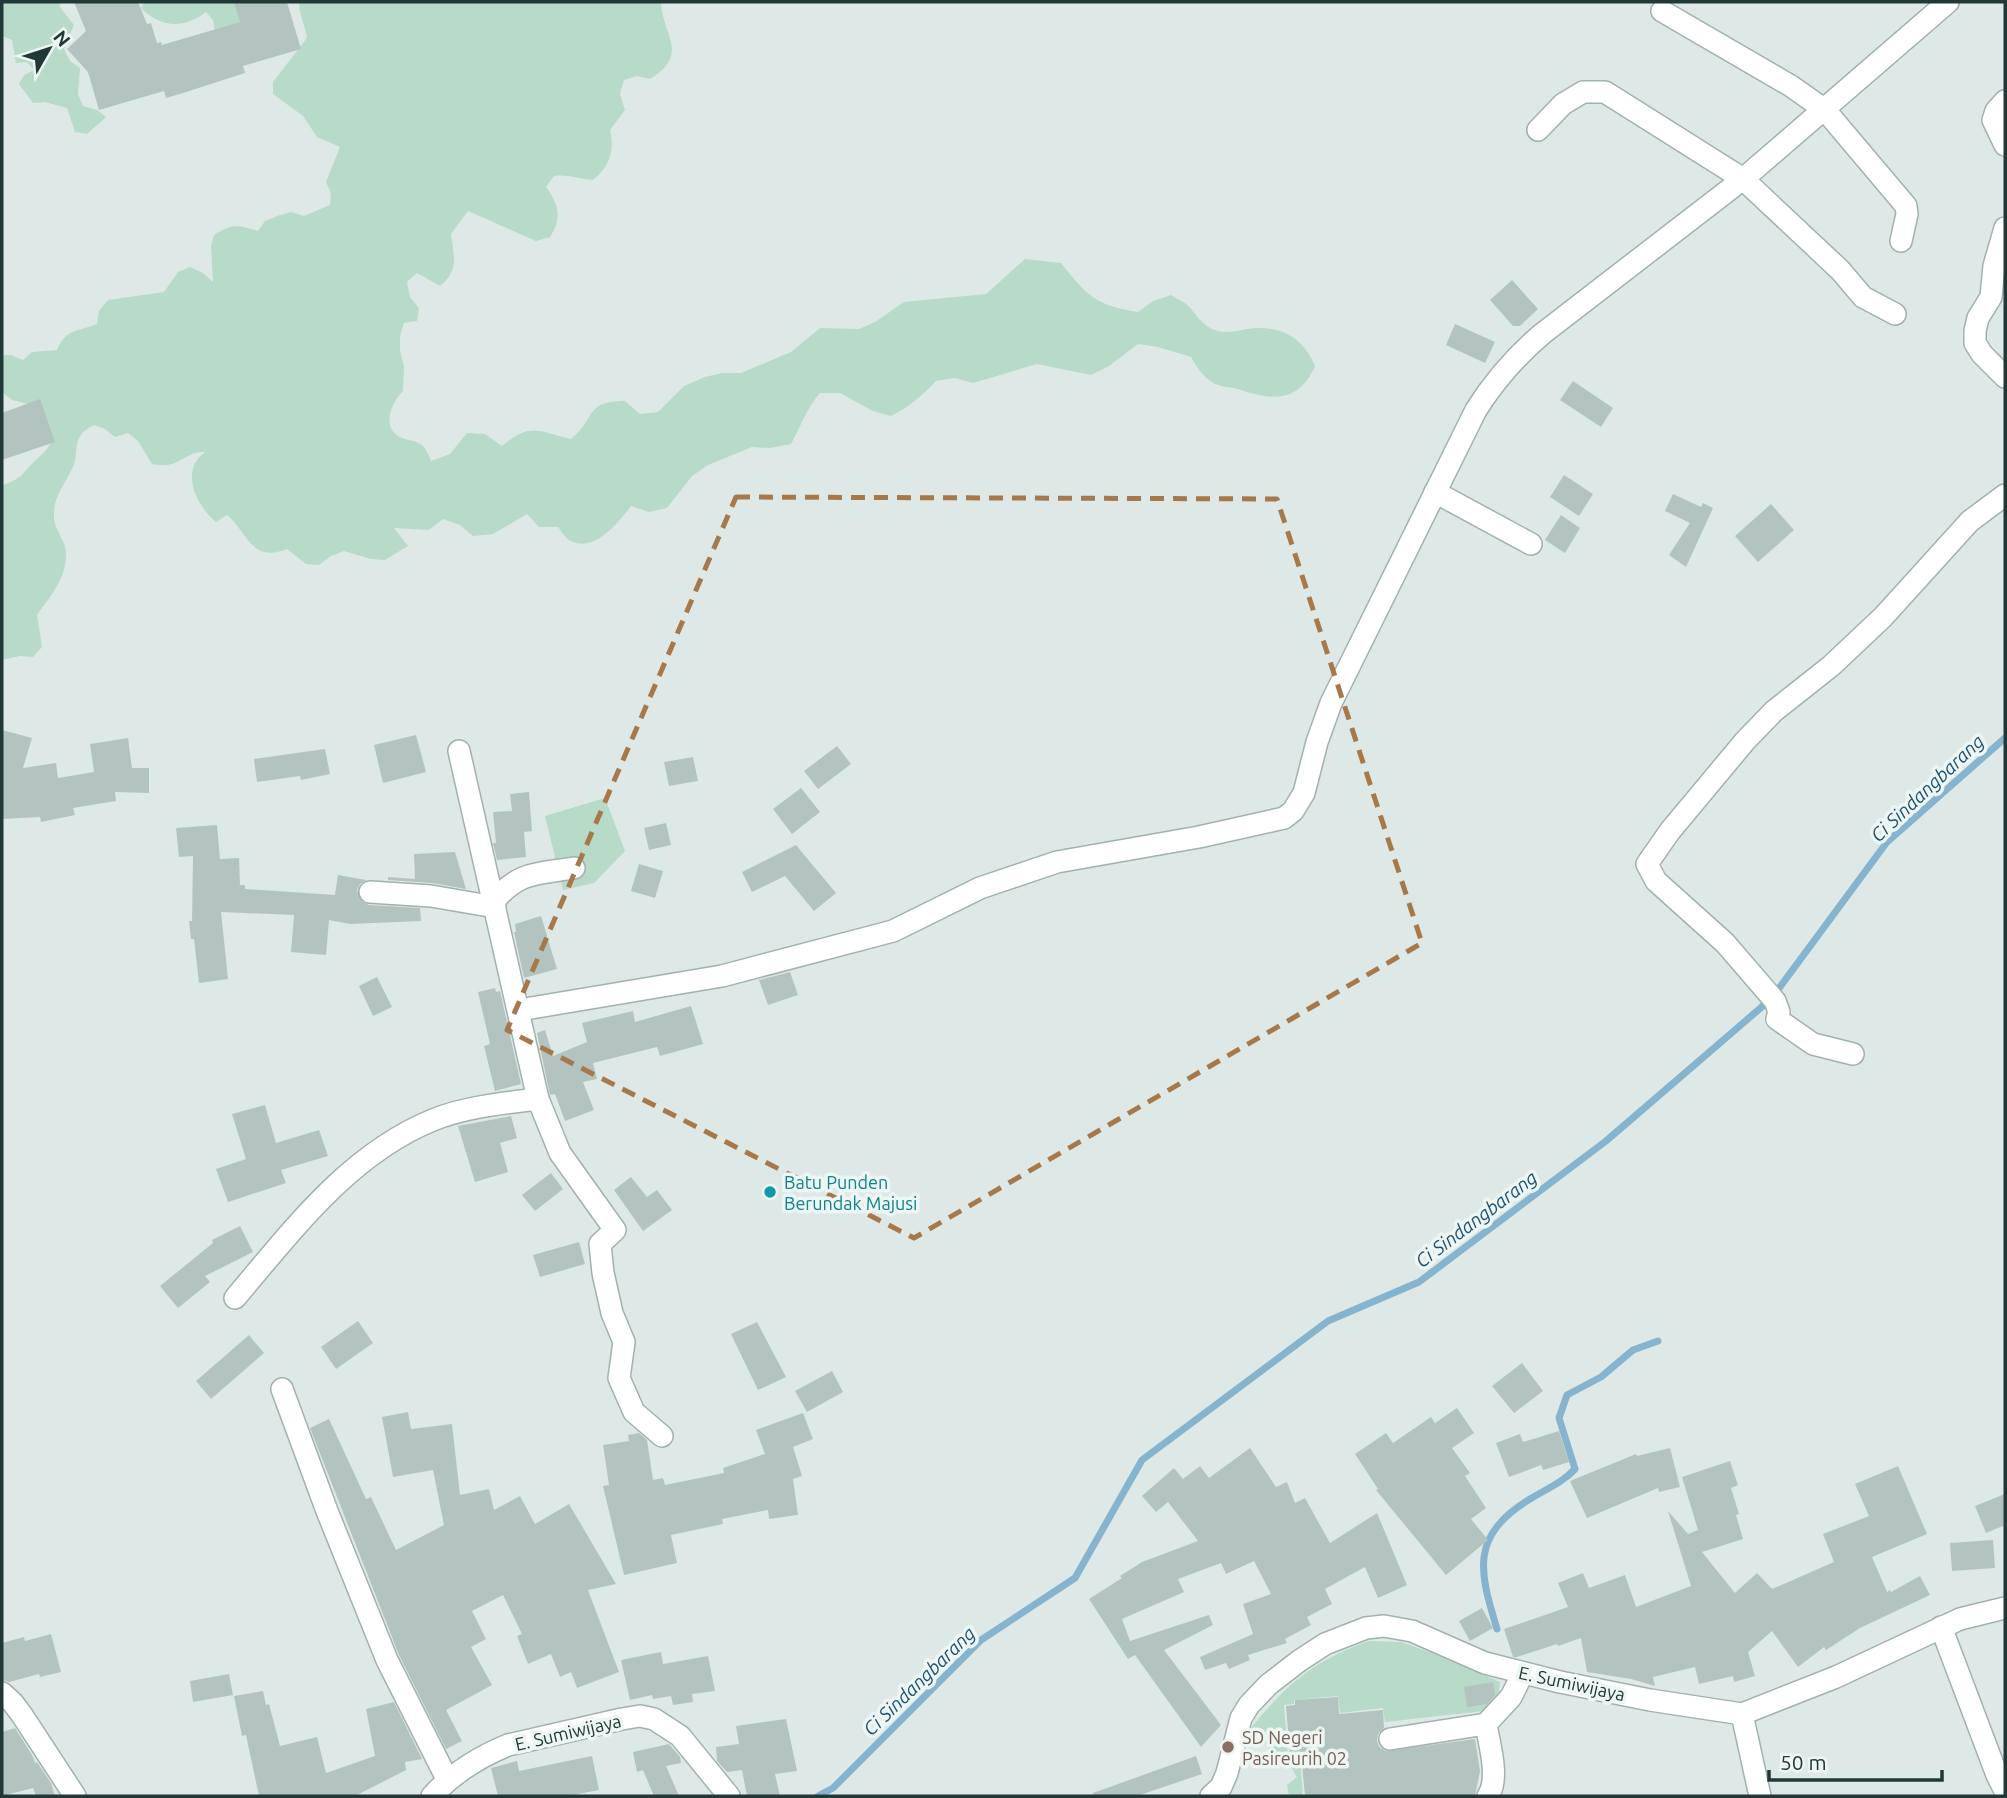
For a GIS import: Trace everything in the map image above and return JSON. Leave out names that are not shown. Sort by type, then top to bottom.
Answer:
[{"type":"street","points":[[519,1010],[722,976],[893,932],[980,888],[1057,862],[1284,818],[1299,803],[1331,703],[1476,410],[1493,384],[1516,357],[1584,301],[1743,179],[1948,2]]},
{"type":"street","points":[[1662,10],[1791,86],[1825,110],[1906,206],[1907,214],[1901,241]]},
{"type":"street","points":[[1538,130],[1563,104],[1583,92],[1605,92],[1743,179],[1840,270],[1863,296],[1895,314]]},
{"type":"street","points":[[2005,101],[1996,111],[1993,120],[2005,145]]},
{"type":"street","points":[[2005,229],[1994,266],[1991,297],[1979,318],[1975,343],[2005,377]]},
{"type":"street","points":[[1435,492],[1531,544]]},
{"type":"street","points":[[1853,1054],[1804,1039],[1777,1019],[1779,1012],[1775,1001],[1725,943],[1656,881],[1647,864],[1670,831],[1766,719],[1831,666],[1883,617],[1970,522],[2005,495]]},
{"type":"street","points":[[459,751],[538,1099],[560,1153],[615,1230],[600,1244],[612,1313],[624,1342],[619,1378],[634,1412],[662,1436]]},
{"type":"street","points":[[494,904],[501,892],[523,877],[574,868]]},
{"type":"street","points":[[370,891],[494,904]]},
{"type":"street","points":[[235,1298],[326,1196],[359,1164],[402,1135],[435,1119],[489,1106],[538,1099]]},
{"type":"street","points":[[282,1389],[327,1511],[387,1660],[447,1779]]},
{"type":"street","points":[[1760,1796],[1742,1714],[1836,1676],[1960,1619],[2005,1608]]},
{"type":"street","name":"E. Sumiwijaya","points":[[1211,1796],[1222,1787],[1241,1718],[1268,1685],[1325,1644],[1351,1633],[1384,1626],[1412,1631],[1485,1663],[1523,1673],[1650,1700],[1742,1714]]},
{"type":"street","points":[[1941,1627],[2005,1791]]},
{"type":"street","points":[[1390,1739],[1486,1724],[1511,1697],[1523,1673]]},
{"type":"street","points":[[2,1693],[23,1715],[75,1796]]},
{"type":"street","name":"E. Sumiwijaya","points":[[432,1796],[447,1779],[508,1745],[640,1716],[662,1723],[680,1736],[729,1796]]},
{"type":"street","points":[[1486,1724],[1493,1771],[1492,1790],[1488,1796]]},
{"type":"highlighted area","points":[[736,497],[1277,499],[1422,943],[914,1238],[507,1030]]},
{"type":"green space","points":[[2,2],[62,2],[59,6],[74,25],[64,49],[70,61],[80,68],[78,94],[83,106],[97,110],[106,117],[87,134],[75,132],[67,108],[45,102],[33,103],[19,84],[24,75],[34,70],[27,62],[16,63],[12,40],[2,36]]},
{"type":"green space","points":[[144,2],[237,2],[242,7],[243,32],[215,31],[213,20],[206,12],[189,21],[165,23],[141,8]]},
{"type":"green space","points":[[299,2],[661,2],[671,44],[669,61],[650,79],[637,76],[624,80],[620,94],[625,110],[610,130],[610,157],[599,175],[593,180],[554,176],[546,187],[554,199],[557,212],[556,224],[550,237],[536,241],[468,211],[451,234],[454,263],[446,280],[440,286],[417,273],[407,282],[410,297],[419,308],[417,321],[404,323],[400,336],[404,366],[403,391],[395,402],[389,422],[395,434],[423,446],[431,461],[450,454],[467,433],[485,434],[502,446],[528,431],[542,431],[571,439],[592,412],[603,404],[625,401],[640,414],[658,412],[684,386],[722,373],[741,373],[791,352],[820,328],[859,329],[875,322],[904,302],[986,294],[1025,259],[1061,263],[1085,291],[1111,306],[1138,312],[1153,301],[1171,295],[1185,303],[1207,326],[1218,331],[1266,328],[1284,333],[1299,342],[1315,366],[1301,387],[1293,393],[1262,396],[1215,384],[1208,380],[1191,357],[1138,344],[1109,366],[1091,375],[1037,364],[973,383],[955,378],[936,381],[915,401],[891,416],[873,411],[840,393],[820,393],[807,411],[791,444],[770,448],[752,447],[708,465],[692,476],[667,508],[649,512],[631,506],[620,520],[596,540],[578,544],[569,540],[558,527],[539,527],[527,514],[493,534],[473,536],[460,525],[443,519],[429,530],[394,528],[408,546],[385,560],[344,551],[319,565],[306,564],[287,549],[266,552],[258,549],[227,515],[216,522],[199,502],[193,485],[193,468],[205,452],[192,454],[169,465],[152,464],[138,441],[128,433],[115,437],[94,425],[79,438],[75,461],[54,509],[56,527],[65,546],[66,557],[60,581],[37,615],[42,647],[33,657],[20,656],[2,660],[2,485],[23,474],[51,441],[37,406],[12,400],[2,392],[2,355],[23,360],[32,352],[57,350],[69,334],[97,324],[99,311],[108,300],[164,292],[178,272],[190,267],[213,282],[211,246],[214,235],[226,228],[240,226],[258,231],[265,221],[277,216],[291,212],[304,216],[330,205],[331,193],[326,182],[340,147],[317,137],[303,116],[273,94],[273,82],[307,38]]},
{"type":"green space","points":[[605,798],[625,851],[594,883],[563,890],[545,816]]},
{"type":"green space","points":[[1369,1641],[1401,1642],[1500,1682],[1498,1703],[1484,1711],[1385,1722],[1383,1708],[1340,1713],[1338,1696],[1294,1700],[1294,1704],[1284,1705],[1288,1756],[1300,1756],[1303,1796],[1289,1796],[1287,1785],[1297,1777],[1287,1760],[1273,1753],[1251,1728],[1277,1698],[1303,1675],[1332,1657]]},
{"type":"building","points":[[74,2],[138,2],[147,24],[151,23],[157,43],[161,42],[162,45],[240,22],[234,2],[287,2],[301,49],[243,66],[245,73],[183,93],[166,98],[164,91],[99,110],[88,72],[67,49],[86,31]]},
{"type":"building","points":[[1512,280],[1538,309],[1520,326],[1513,326],[1490,300]]},
{"type":"building","points":[[1455,324],[1495,342],[1485,363],[1446,345]]},
{"type":"building","points":[[1573,381],[1613,408],[1601,427],[1560,400]]},
{"type":"building","points":[[40,399],[55,442],[2,460],[2,413]]},
{"type":"building","points":[[1564,475],[1593,494],[1579,516],[1550,497]]},
{"type":"building","points":[[1673,494],[1701,507],[1703,503],[1713,508],[1686,567],[1669,555],[1690,523],[1665,511]]},
{"type":"building","points":[[1771,504],[1794,530],[1758,562],[1735,536]]},
{"type":"building","points":[[1561,515],[1580,528],[1565,553],[1545,540]]},
{"type":"building","points":[[2,730],[32,738],[23,768],[56,763],[58,778],[94,772],[90,744],[128,738],[132,768],[149,768],[149,793],[115,792],[116,801],[73,808],[75,815],[41,822],[40,817],[2,819]]},
{"type":"building","points":[[416,735],[426,772],[383,783],[374,745]]},
{"type":"building","points":[[837,746],[851,764],[818,789],[804,771]]},
{"type":"building","points":[[325,749],[330,774],[301,780],[300,776],[257,782],[254,759]]},
{"type":"building","points":[[693,757],[698,781],[669,786],[664,762]]},
{"type":"building","points":[[801,788],[820,812],[792,834],[773,809]]},
{"type":"building","points":[[529,792],[532,831],[524,832],[526,857],[497,860],[493,843],[496,843],[493,812],[512,811],[510,794]]},
{"type":"building","points":[[666,823],[671,845],[649,850],[644,828]]},
{"type":"building","points":[[217,825],[220,859],[239,858],[240,885],[245,885],[245,889],[335,895],[338,875],[366,880],[357,890],[362,902],[369,905],[420,908],[421,921],[350,924],[329,920],[326,955],[291,952],[294,915],[221,912],[228,979],[199,983],[189,921],[192,921],[193,856],[179,857],[176,828]]},
{"type":"building","points":[[796,845],[836,893],[814,911],[785,876],[752,892],[742,872]]},
{"type":"building","points":[[455,852],[466,889],[388,880],[388,877],[415,879],[414,854]]},
{"type":"building","points":[[639,864],[663,871],[655,898],[631,891]]},
{"type":"building","points":[[541,916],[557,969],[524,978],[514,932],[515,924]]},
{"type":"building","points":[[790,972],[798,995],[768,1005],[759,980]]},
{"type":"building","points":[[377,977],[392,1007],[373,1016],[359,986]]},
{"type":"building","points":[[495,988],[496,992],[500,991],[521,1084],[495,1091],[484,1046],[490,1044],[478,992]]},
{"type":"building","points":[[691,1006],[703,1044],[660,1056],[657,1047],[593,1063],[597,1079],[583,1082],[594,1110],[565,1121],[555,1094],[550,1095],[537,1033],[545,1030],[553,1056],[587,1042],[582,1023],[633,1011],[635,1022]]},
{"type":"building","points":[[265,1105],[276,1143],[319,1130],[328,1156],[281,1170],[286,1183],[228,1202],[216,1169],[246,1159],[232,1114]]},
{"type":"building","points":[[511,1116],[517,1138],[500,1143],[508,1172],[475,1182],[458,1126]]},
{"type":"building","points":[[551,1173],[563,1189],[535,1211],[522,1195]]},
{"type":"building","points":[[631,1177],[647,1197],[657,1190],[672,1210],[643,1231],[614,1190]]},
{"type":"building","points":[[240,1226],[253,1252],[205,1276],[210,1282],[178,1308],[160,1286],[213,1243],[212,1240]]},
{"type":"building","points":[[579,1242],[585,1264],[540,1277],[533,1255]]},
{"type":"building","points":[[358,1321],[373,1343],[336,1369],[321,1347]]},
{"type":"building","points":[[757,1322],[786,1377],[758,1390],[731,1334]]},
{"type":"building","points":[[249,1335],[264,1353],[211,1399],[196,1381]]},
{"type":"building","points":[[1522,1363],[1543,1391],[1514,1413],[1492,1386]]},
{"type":"building","points":[[832,1371],[843,1392],[807,1412],[795,1391]]},
{"type":"building","points":[[1457,1408],[1474,1433],[1452,1448],[1470,1473],[1465,1476],[1486,1508],[1471,1519],[1488,1540],[1446,1575],[1376,1490],[1378,1489],[1355,1454],[1386,1433],[1393,1443],[1431,1417],[1435,1423]]},
{"type":"building","points":[[408,1412],[411,1429],[452,1424],[460,1495],[489,1489],[494,1510],[520,1496],[535,1524],[569,1504],[616,1584],[588,1590],[619,1672],[577,1688],[571,1672],[560,1677],[551,1654],[528,1664],[517,1636],[522,1634],[503,1595],[472,1611],[486,1639],[471,1647],[492,1685],[446,1710],[462,1741],[446,1749],[399,1655],[310,1428],[329,1419],[366,1499],[371,1497],[396,1550],[444,1525],[433,1470],[393,1477],[382,1417]]},
{"type":"building","points":[[803,1413],[813,1439],[793,1447],[802,1476],[793,1479],[798,1515],[769,1519],[768,1510],[722,1519],[723,1524],[671,1535],[677,1563],[624,1575],[603,1486],[609,1485],[603,1445],[629,1441],[628,1435],[639,1433],[647,1440],[653,1480],[663,1478],[665,1485],[724,1473],[723,1468],[765,1454],[756,1430]]},
{"type":"building","points":[[1559,1431],[1569,1462],[1543,1470],[1541,1465],[1509,1477],[1496,1443],[1520,1434],[1523,1442]]},
{"type":"building","points":[[1250,1448],[1276,1487],[1287,1482],[1295,1503],[1305,1498],[1330,1543],[1377,1513],[1407,1585],[1378,1598],[1365,1567],[1325,1589],[1332,1604],[1307,1617],[1311,1625],[1285,1639],[1287,1643],[1248,1655],[1250,1660],[1229,1669],[1226,1663],[1205,1670],[1200,1657],[1253,1634],[1243,1604],[1271,1594],[1254,1561],[1226,1574],[1221,1563],[1178,1579],[1184,1592],[1122,1619],[1130,1641],[1209,1615],[1213,1625],[1164,1650],[1221,1725],[1201,1747],[1135,1655],[1128,1659],[1089,1599],[1142,1562],[1198,1541],[1168,1502],[1156,1512],[1142,1496],[1174,1468],[1183,1479],[1200,1466],[1209,1478]]},
{"type":"building","points":[[1670,1448],[1680,1487],[1659,1492],[1658,1488],[1587,1518],[1570,1481],[1636,1454],[1637,1456]]},
{"type":"building","points":[[1730,1461],[1738,1485],[1731,1488],[1743,1539],[1702,1552],[1735,1593],[1757,1573],[1772,1589],[1834,1562],[1823,1534],[1869,1516],[1855,1484],[1898,1466],[1927,1534],[1872,1557],[1887,1592],[1920,1576],[1930,1595],[1860,1628],[1826,1650],[1824,1647],[1798,1667],[1772,1631],[1748,1652],[1755,1676],[1734,1682],[1733,1676],[1699,1684],[1695,1667],[1653,1677],[1655,1686],[1587,1672],[1581,1638],[1513,1657],[1504,1629],[1568,1607],[1558,1583],[1583,1573],[1589,1588],[1625,1575],[1636,1607],[1691,1586],[1668,1511],[1688,1534],[1698,1530],[1682,1477]]},
{"type":"building","points":[[2005,1494],[2005,1525],[1986,1533],[1975,1506]]},
{"type":"building","points":[[1993,1540],[1995,1568],[1952,1571],[1950,1543]]},
{"type":"building","points":[[1482,1608],[1493,1628],[1470,1641],[1459,1621]]},
{"type":"building","points":[[51,1634],[61,1672],[40,1677],[39,1674],[9,1682],[2,1680],[2,1643],[24,1637],[25,1641]]},
{"type":"building","points":[[661,1652],[663,1664],[708,1656],[715,1691],[692,1694],[693,1702],[673,1705],[671,1696],[653,1699],[652,1695],[630,1700],[621,1660]]},
{"type":"building","points":[[229,1674],[233,1695],[193,1702],[190,1681]]},
{"type":"building","points":[[1493,1682],[1495,1695],[1487,1704],[1467,1707],[1464,1687]]},
{"type":"building","points":[[263,1691],[280,1746],[317,1737],[326,1773],[375,1756],[366,1709],[394,1702],[422,1759],[405,1762],[406,1770],[355,1796],[259,1796],[246,1735],[242,1736],[234,1696]]},
{"type":"building","points":[[1338,1697],[1339,1714],[1383,1710],[1384,1728],[1378,1734],[1377,1740],[1379,1747],[1386,1751],[1475,1739],[1480,1771],[1475,1796],[1305,1796],[1301,1754],[1290,1755],[1286,1706],[1295,1705],[1295,1700]]},
{"type":"building","points":[[786,1719],[797,1771],[775,1774],[780,1796],[747,1796],[742,1770],[727,1772],[717,1761],[716,1747],[739,1744],[736,1726]]},
{"type":"building","points":[[15,1728],[35,1763],[37,1762],[51,1783],[55,1796],[36,1796],[33,1788],[2,1796],[2,1732]]},
{"type":"building","points":[[669,1744],[680,1757],[681,1763],[666,1766],[679,1796],[654,1796],[643,1770],[637,1772],[633,1752]]},
{"type":"building","points":[[592,1756],[599,1790],[568,1796],[498,1796],[491,1768],[517,1761],[519,1771]]},
{"type":"building","points":[[1196,1756],[1202,1774],[1137,1796],[1093,1796],[1093,1793]]},
{"type":"waterway","name":"Ci Sindangbarang","points":[[818,1796],[833,1788],[981,1640],[1075,1578],[1142,1460],[1328,1321],[1419,1282],[1606,1141],[1771,999],[1887,842],[2005,738]]},
{"type":"waterway","points":[[1497,1629],[1484,1572],[1488,1541],[1511,1513],[1575,1469],[1559,1418],[1567,1395],[1601,1377],[1633,1350],[1658,1341]]},
{"type":"place","name":"Batu Punden Berundak Majusi","points":[[770,1192]]},
{"type":"place","name":"SD Negeri Pasireurih 02","points":[[1228,1747]]}]
